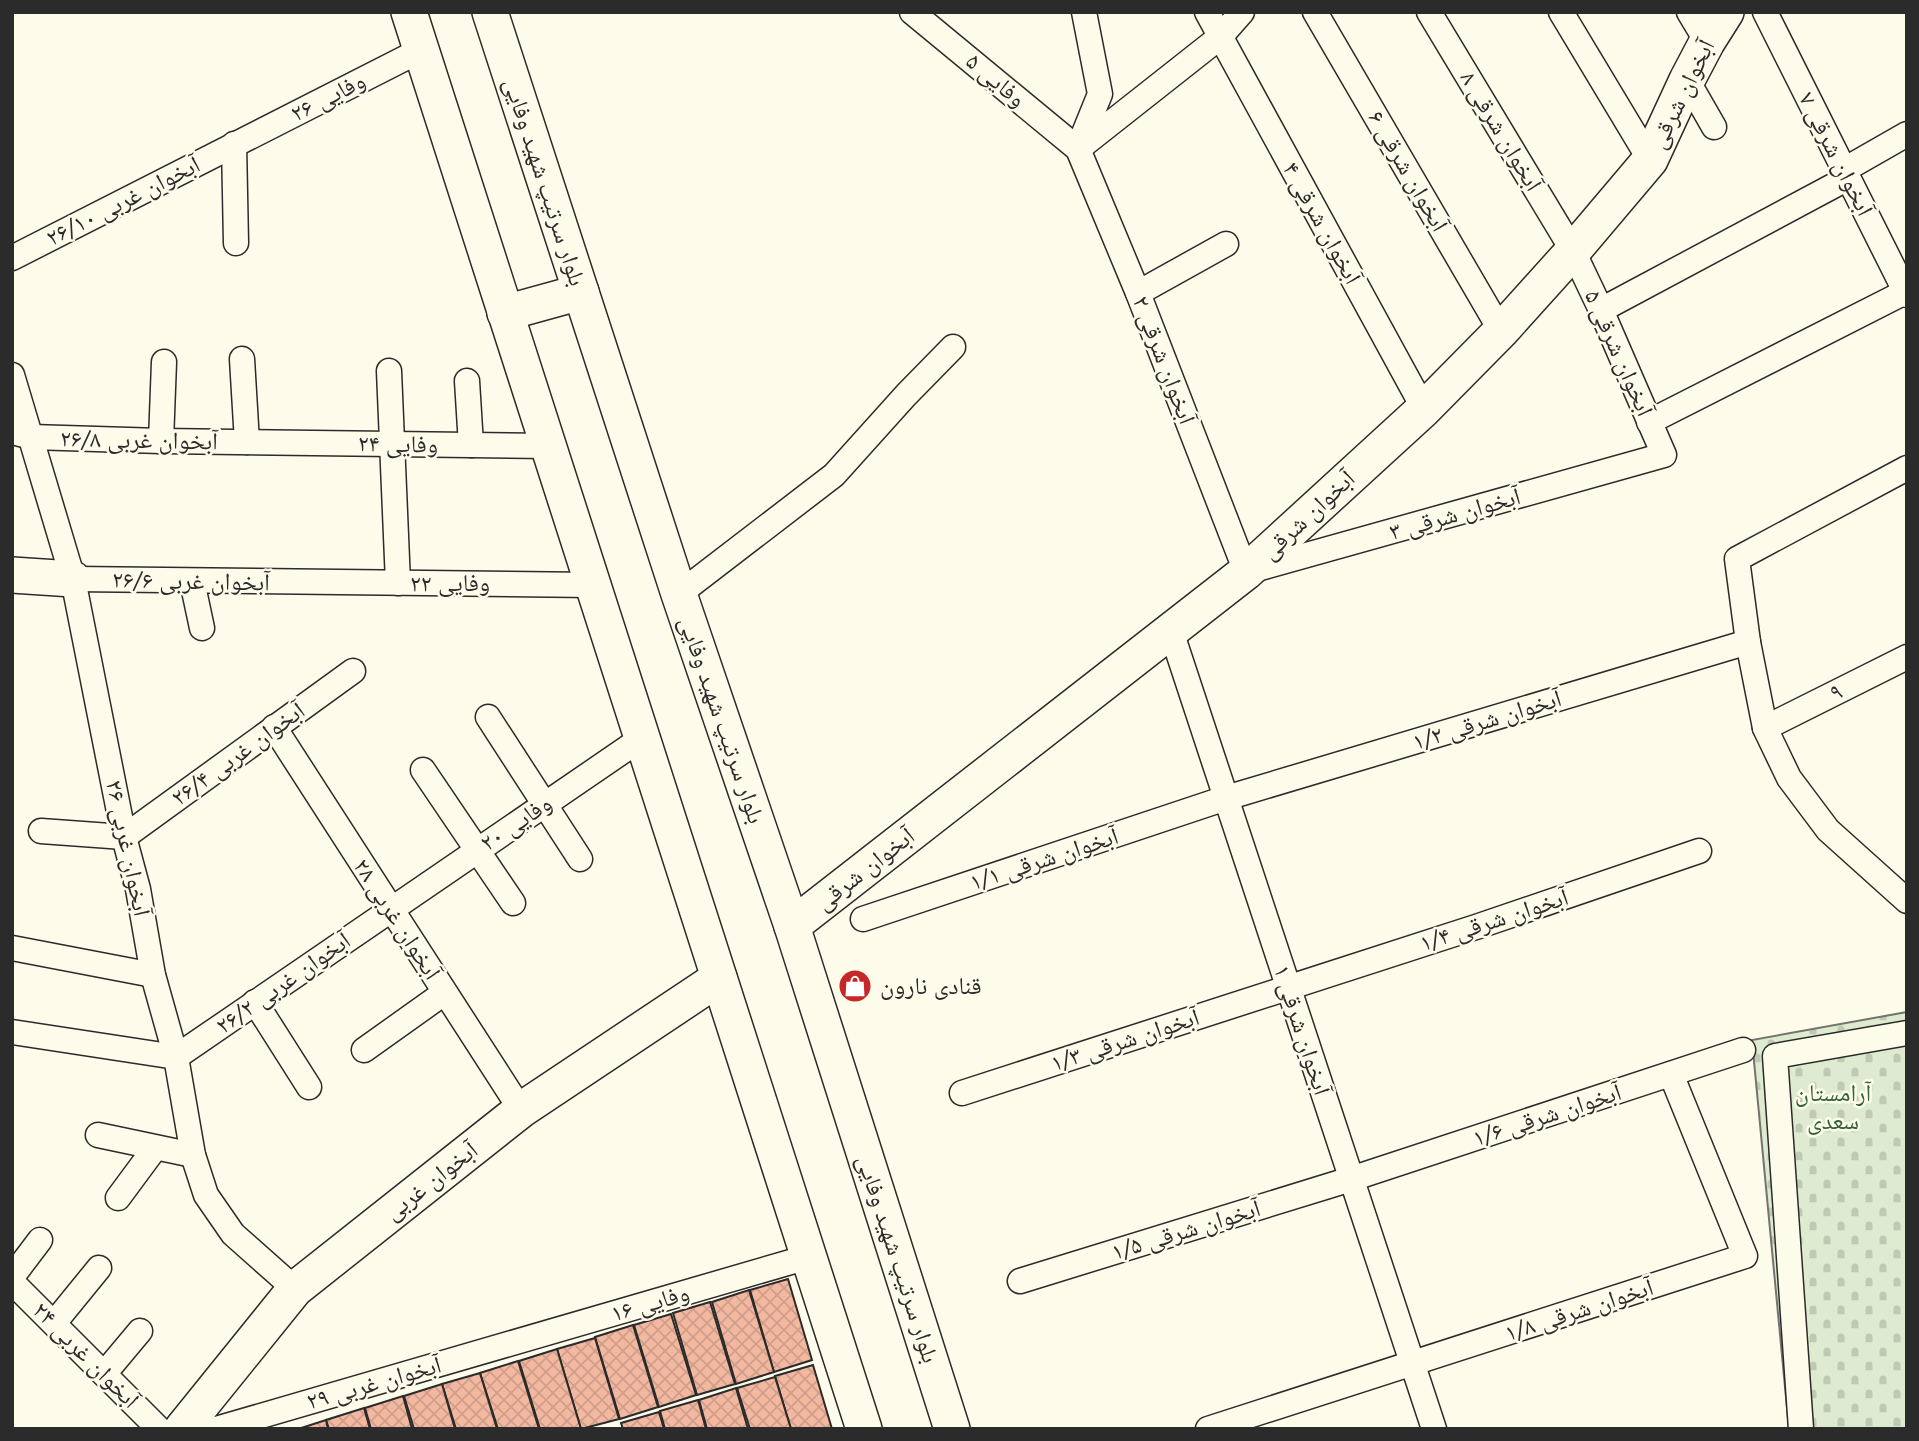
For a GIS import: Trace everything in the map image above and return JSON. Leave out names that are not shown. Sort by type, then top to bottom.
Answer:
[{"type":"main road","points":[[409,12],[864,1429]]},
{"type":"main road","name":"آبخوان شرقی","points":[[792,926],[1246,572],[1424,409],[1501,331],[1650,160],[1687,80],[1726,12]]},
{"type":"main road","name":"بلوار سرتیپ شهید وفایی","points":[[493,13],[679,594],[792,926],[952,1429]]},
{"type":"main road","points":[[505,313],[581,292]]},
{"type":"main road","points":[[12,575],[73,579]]},
{"type":"main road","name":"آبخوان غربی","points":[[182,1429],[295,1289],[521,1110],[719,978]]},
{"type":"street","name":"وفایی ۵","points":[[912,12],[1078,149]]},
{"type":"street","points":[[1078,149],[1100,94],[1084,12]]},
{"type":"street","name":"آبخوان شرقی ۴","points":[[1207,12],[1424,409]]},
{"type":"street","points":[[1078,149],[1220,37],[1242,12]]},
{"type":"street","name":"آبخوان شرقی ۶","points":[[1315,12],[1501,331]]},
{"type":"street","name":"آبخوان شرقی ۸","points":[[1429,12],[1573,251]]},
{"type":"street","points":[[1561,12],[1650,160]]},
{"type":"street","points":[[1689,12],[1707,42]]},
{"type":"street","name":"آبخوان شرقی ۷","points":[[1765,12],[1906,293]]},
{"type":"street","name":"وفایی ۲۶","points":[[234,144],[421,50]]},
{"type":"street","points":[[1687,80],[1714,127]]},
{"type":"street","points":[[1601,310],[1846,174],[1907,134]]},
{"type":"street","points":[[234,144],[236,243]]},
{"type":"street","name":"آبخوان غربی ۲۶/۱۰","points":[[12,258],[234,144]]},
{"type":"street","name":"آبخوان شرقی ۲","points":[[1078,149],[1138,293],[1246,572]]},
{"type":"street","points":[[1138,293],[1226,244]]},
{"type":"street","name":"آبخوان شرقی ۵","points":[[1573,251],[1664,456]]},
{"type":"street","points":[[1649,422],[1906,293]]},
{"type":"street","points":[[679,594],[834,475],[906,395],[953,348]]},
{"type":"street","points":[[242,359],[247,442]]},
{"type":"street","points":[[161,442],[164,362]]},
{"type":"street","points":[[389,371],[398,583]]},
{"type":"street","name":"آبخوان غربی ۲۶","points":[[12,375],[21,435],[73,579],[124,837],[138,888],[153,975],[176,1057],[192,1155],[205,1195],[233,1234],[295,1289]]},
{"type":"street","points":[[467,381],[471,445]]},
{"type":"street","name":"آبخوان غربی ۲۶/۸","points":[[21,435],[161,442],[247,442]]},
{"type":"street","name":"وفایی ۲۴","points":[[247,442],[548,446]]},
{"type":"street","name":"آبخوان شرقی ۳","points":[[1246,572],[1664,456]]},
{"type":"street","points":[[1907,468],[1737,559],[1748,642],[1765,728],[1789,778],[1828,830],[1907,901]]},
{"type":"street","name":"آبخوان غربی ۲۶/۶","points":[[73,579],[308,582]]},
{"type":"street","points":[[192,581],[202,628]]},
{"type":"street","name":"وفایی ۲۲","points":[[308,582],[593,585]]},
{"type":"street","name":"آبخوان شرقی ۱","points":[[1171,631],[1434,1429]]},
{"type":"street","name":"آبخوان شرقی ۱/۲","points":[[1226,798],[1748,642]]},
{"type":"street","name":"۹","points":[[1765,728],[1907,657]]},
{"type":"street","name":"آبخوان غربی ۲۶/۴","points":[[124,837],[353,671]]},
{"type":"street","points":[[488,717],[580,859]]},
{"type":"street","name":"آبخوان غربی ۲۸","points":[[274,727],[521,1110]]},
{"type":"street","name":"وفایی ۲۰","points":[[390,909],[642,738]]},
{"type":"street","points":[[423,770],[513,903]]},
{"type":"street","name":"آبخوان شرقی ۱/۱","points":[[863,919],[1226,798]]},
{"type":"street","points":[[41,831],[124,837]]},
{"type":"street","name":"آبخوان شرقی ۱/۴","points":[[1288,987],[1699,851]]},
{"type":"street","name":"آبخوان غربی ۲۶/۲","points":[[176,1057],[390,909]]},
{"type":"street","points":[[12,948],[153,975]]},
{"type":"street","name":"آبخوان شرقی ۱/۳","points":[[961,1093],[1288,987]]},
{"type":"street","points":[[364,1050],[444,993]]},
{"type":"street","points":[[255,1002],[309,1087]]},
{"type":"street","points":[[12,1032],[176,1057]]},
{"type":"street","points":[[1801,1429],[1775,1056],[1907,1033]]},
{"type":"street","name":"آبخوان شرقی ۱/۶","points":[[1351,1179],[1743,1050]]},
{"type":"street","name":"آبخوان شرقی ۱/۸","points":[[1208,1429],[1745,1256],[1671,1074]]},
{"type":"street","points":[[98,1135],[192,1155]]},
{"type":"street","points":[[117,1198],[155,1148]]},
{"type":"street","name":"آبخوان شرقی ۱/۵","points":[[1020,1281],[1351,1179]]},
{"type":"street","points":[[12,1279],[40,1240]]},
{"type":"street","name":"وفایی ۱۶","points":[[492,1349],[808,1257]]},
{"type":"street","points":[[55,1322],[99,1268]]},
{"type":"street","name":"آبخوان غربی ۲۴","points":[[12,1279],[159,1429]]},
{"type":"street","points":[[104,1374],[140,1331]]},
{"type":"street","name":"آبخوان غربی ۲۹","points":[[216,1429],[492,1349]]},
{"type":"green space","name":"آرامستان سعدی","points":[[1907,1012],[1907,1429],[1789,1429],[1752,1040]]},
{"type":"building","points":[[788,1279],[812,1360],[774,1372],[750,1290]]},
{"type":"building","points":[[749,1290],[774,1372],[736,1384],[712,1302]]},
{"type":"building","points":[[710,1302],[735,1384],[697,1395],[673,1313]]},
{"type":"building","points":[[671,1314],[696,1395],[659,1407],[634,1325]]},
{"type":"building","points":[[633,1325],[658,1407],[620,1419],[595,1337]]},
{"type":"building","points":[[595,1338],[619,1419],[581,1429],[557,1349]]},
{"type":"building","points":[[557,1349],[581,1429],[540,1429],[519,1361]]},
{"type":"building","points":[[518,1361],[539,1429],[498,1429],[480,1373]]},
{"type":"building","points":[[813,1365],[832,1429],[791,1429],[775,1376]]},
{"type":"building","points":[[480,1373],[497,1429],[456,1429],[442,1384]]},
{"type":"building","points":[[775,1377],[791,1429],[750,1429],[737,1388]]},
{"type":"building","points":[[442,1384],[455,1429],[414,1429],[404,1396]]},
{"type":"building","points":[[736,1388],[748,1429],[707,1429],[699,1400]]},
{"type":"building","points":[[403,1396],[412,1429],[371,1429],[365,1408]]},
{"type":"building","points":[[698,1400],[706,1429],[665,1429],[660,1411]]},
{"type":"building","points":[[364,1408],[370,1429],[329,1429],[326,1420]]},
{"type":"building","points":[[659,1412],[664,1429],[623,1429],[621,1423]]},
{"type":"building","points":[[326,1420],[328,1429],[298,1429]]},
{"type":"place","name":"قنادی نارون","points":[[855,986]]}]
